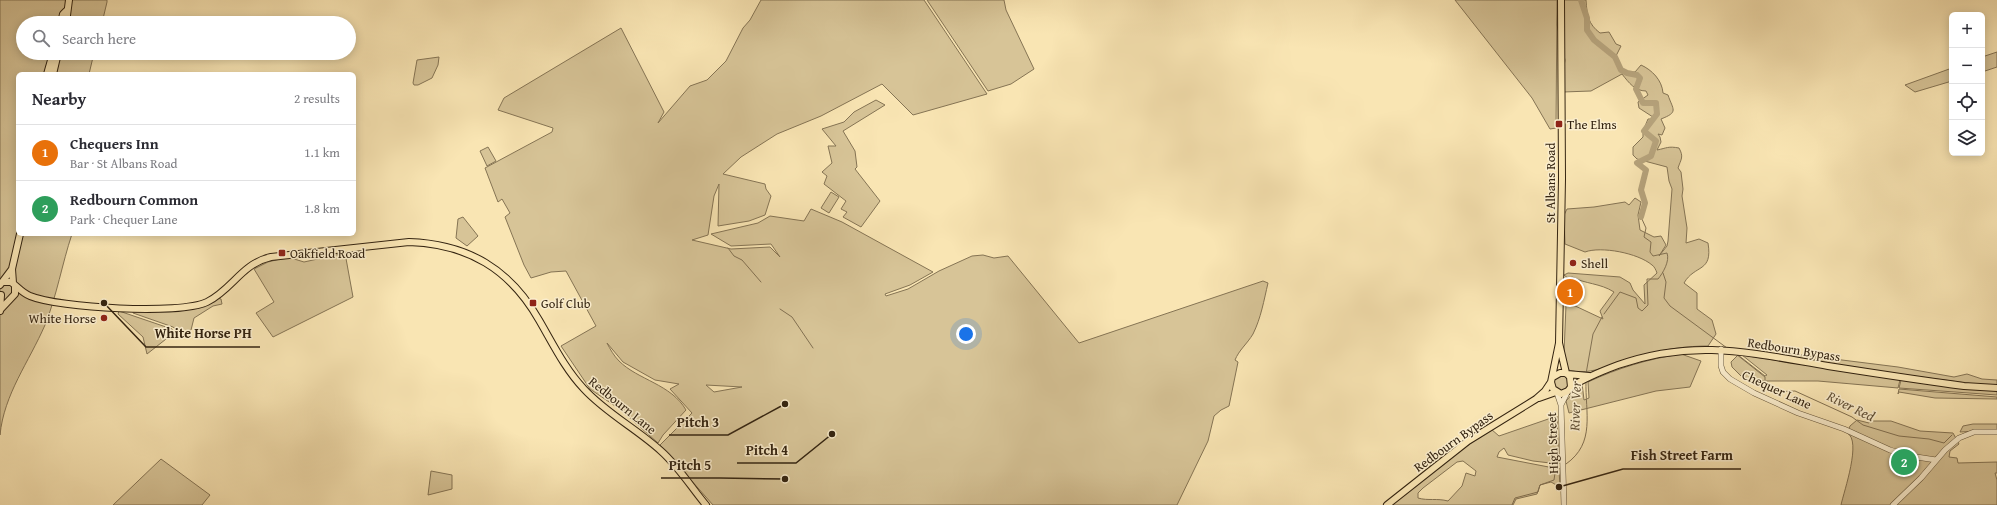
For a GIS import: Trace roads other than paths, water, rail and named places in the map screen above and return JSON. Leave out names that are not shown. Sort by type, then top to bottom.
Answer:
[{"type":"main road","points":[[66,16],[69,0]]},
{"type":"main road","name":"St Albans Road","points":[[1552,380],[1559,343],[1562,179],[1561,0]]},
{"type":"main road","points":[[63,16],[66,11]]},
{"type":"main road","points":[[48,72],[51,60]]},
{"type":"main road","points":[[53,72],[56,60]]},
{"type":"main road","points":[[0,310],[16,291],[12,269],[20,236]]},
{"type":"main road","name":"Redbourn Lane","points":[[12,297],[30,296],[80,305],[149,309],[182,308],[196,306],[212,299],[250,265],[271,257],[409,242],[431,243],[456,248],[495,268],[516,288],[533,309],[564,363],[583,388],[600,404],[668,457],[706,505]]},
{"type":"main road","points":[[1,284],[12,269]]},
{"type":"main road","points":[[1,284],[8,281],[14,284]]},
{"type":"main road","name":"Redbourn Lane","points":[[14,284],[30,296]]},
{"type":"main road","points":[[0,310],[0,295],[5,298],[12,297]]},
{"type":"main road","name":"St Albans Road","points":[[1559,343],[1567,374]]},
{"type":"main road","name":"Redbourn Bypass","points":[[1570,389],[1585,377],[1626,362],[1651,356],[1691,350],[1724,349],[1964,386],[1997,388]]},
{"type":"main road","points":[[1560,373],[1567,374],[1572,381],[1570,389],[1564,393],[1557,392],[1553,389],[1552,380],[1560,373]]},
{"type":"main road","name":"Redbourn Bypass","points":[[1567,374],[1585,377]]},
{"type":"main road","name":"Redbourn Bypass","points":[[1536,399],[1552,380]]},
{"type":"main road","name":"Redbourn Bypass","points":[[1387,505],[1468,441],[1536,399],[1557,392]]},
{"type":"street","name":"Chequer Lane","points":[[1724,349],[1721,366],[1723,372],[1730,379],[1754,393],[1798,413],[1844,429],[1890,450],[1910,456],[1936,460]]},
{"type":"street","name":"High Street","points":[[1561,405],[1570,389]]},
{"type":"street","name":"High Street","points":[[1557,392],[1561,405],[1564,505]]},
{"type":"street","points":[[1893,505],[1959,438],[1974,432],[1997,432]]},
{"type":"waterway","name":"River Ver","points":[[1581,0],[1587,18],[1587,30],[1594,40],[1615,57],[1621,70],[1637,75],[1640,78],[1636,89],[1643,103],[1656,103],[1657,114],[1644,131],[1656,141],[1651,156],[1637,163],[1646,170],[1641,190],[1645,203],[1641,217]]},
{"type":"waterway","name":"River Ver","points":[[1604,314],[1620,292],[1636,298],[1638,308],[1642,311],[1648,305],[1647,279],[1658,279],[1666,267],[1668,260],[1667,253],[1653,256],[1650,252],[1651,242],[1644,237],[1646,228],[1641,217]]},
{"type":"waterway","points":[[728,248],[734,256],[742,260],[761,282]]},
{"type":"waterway","name":"River Red","points":[[1663,273],[1666,282],[1664,298],[1670,306],[1727,348]]},
{"type":"waterway","points":[[780,309],[792,317],[813,348]]},
{"type":"waterway","name":"River Ver","points":[[1586,374],[1593,334],[1602,317]]},
{"type":"waterway","name":"River Red","points":[[1736,354],[1765,377],[1765,380]]},
{"type":"waterway","name":"River Ver","points":[[1566,464],[1582,447],[1585,437],[1587,427],[1586,381]]},
{"type":"waterway","name":"River Red","points":[[1766,386],[1770,392],[1795,391],[1852,417],[1863,425],[1899,436],[1929,439],[1944,443],[1952,435]]},
{"type":"waterway","name":"River Ver","points":[[1512,505],[1515,498],[1538,492],[1540,485],[1554,480],[1555,473],[1560,468]]},
{"type":"place","name":"The Elms","points":[[1559,124]]},
{"type":"place","name":"Oakfield Road","points":[[282,253]]},
{"type":"place","name":"Shell","points":[[1573,263]]},
{"type":"place","name":"Chequers Inn","points":[[1570,292]]},
{"type":"place","name":"White Horse PH","points":[[104,303]]},
{"type":"place","name":"Golf Club","points":[[533,303]]},
{"type":"place","name":"White Horse","points":[[104,318]]},
{"type":"place","name":"Pitch 3","points":[[785,404]]},
{"type":"place","name":"Pitch 4","points":[[832,434]]},
{"type":"place","name":"Redbourn Common","points":[[1904,462]]},
{"type":"place","name":"Pitch 5","points":[[785,479]]},
{"type":"place","name":"Fish Street Farm","points":[[1559,487]]}]
